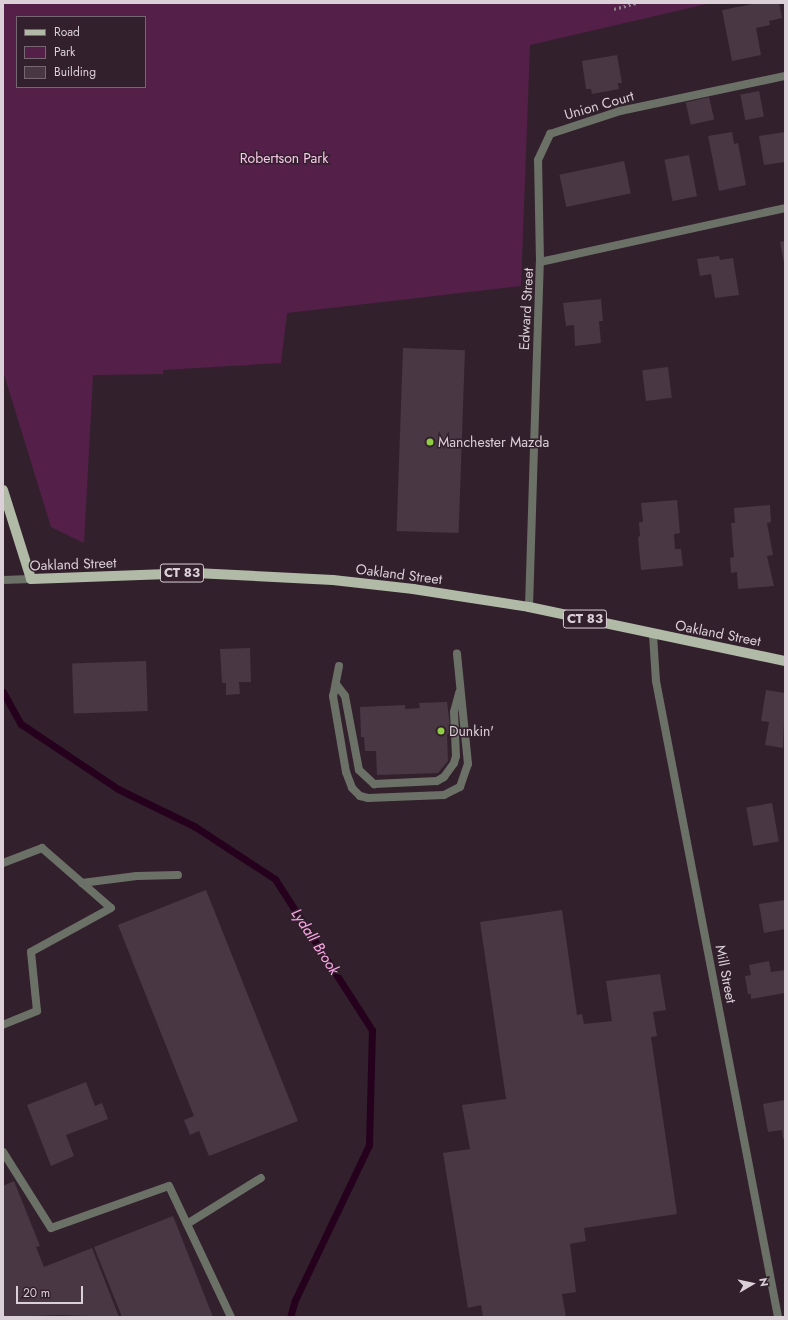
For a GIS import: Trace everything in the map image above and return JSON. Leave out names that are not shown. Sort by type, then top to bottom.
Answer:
[{"type":"main road","points":[[3,490],[31,580]]},
{"type":"main road","name":"Oakland Street","points":[[31,580],[195,573],[328,579],[414,589],[529,607],[653,635],[785,661]]},
{"type":"street","name":"Union Court","points":[[540,262],[538,160],[550,134],[620,111],[785,76]]},
{"type":"street","name":"Edward Street","points":[[529,607],[540,262],[785,208]]},
{"type":"street","name":"Oakland Street","points":[[3,580],[31,580]]},
{"type":"street","name":"Mill Street","points":[[653,635],[656,681],[778,1317]]},
{"type":"street","points":[[339,666],[333,696],[346,772],[352,788],[360,796],[368,798],[444,795],[460,786],[468,764],[457,654]]},
{"type":"street","points":[[336,684],[345,696],[359,770],[374,784],[437,780],[447,774],[456,756],[454,712],[460,688]]},
{"type":"street","points":[[3,864],[42,848],[111,908],[31,952],[37,1011],[3,1025]]},
{"type":"street","points":[[82,883],[136,876],[178,875]]},
{"type":"street","points":[[3,1152],[51,1228],[169,1186],[231,1317]]},
{"type":"street","points":[[187,1224],[261,1178]]},
{"type":"path","points":[[614,9],[638,3]]},
{"type":"green space","name":"Robertson Park","points":[[3,3],[711,3],[530,45],[521,286],[287,313],[281,363],[163,370],[163,374],[93,375],[84,543],[51,527],[3,371]]},
{"type":"building","points":[[758,3],[779,3],[782,18],[769,21],[770,25],[756,28],[761,55],[732,61],[722,10]]},
{"type":"building","points":[[617,55],[622,83],[618,83],[619,89],[592,94],[591,89],[586,89],[582,61]]},
{"type":"building","points":[[759,91],[764,117],[745,120],[740,95]]},
{"type":"building","points":[[709,97],[714,119],[691,125],[686,102]]},
{"type":"building","points":[[732,132],[734,144],[738,143],[746,185],[719,191],[708,136]]},
{"type":"building","points":[[785,132],[785,162],[764,165],[759,136]]},
{"type":"building","points":[[689,155],[697,196],[672,201],[664,160]]},
{"type":"building","points":[[624,161],[631,193],[566,207],[559,175]]},
{"type":"building","points":[[785,241],[785,263],[784,263],[780,242]]},
{"type":"building","points":[[719,256],[720,260],[733,258],[739,295],[715,298],[711,274],[700,276],[697,259]]},
{"type":"building","points":[[601,299],[603,321],[599,321],[601,343],[575,346],[574,325],[566,326],[563,303]]},
{"type":"building","name":"Manchester Mazda","points":[[403,348],[465,350],[459,533],[397,531]]},
{"type":"building","points":[[668,367],[672,398],[646,401],[642,370]]},
{"type":"building","points":[[677,500],[680,533],[674,534],[675,549],[681,549],[683,566],[641,570],[638,537],[640,536],[639,522],[643,522],[641,503]]},
{"type":"building","points":[[770,505],[771,522],[767,523],[773,555],[767,556],[774,586],[738,589],[737,572],[731,573],[730,558],[734,557],[731,523],[735,523],[734,508]]},
{"type":"building","points":[[250,648],[251,682],[239,682],[240,694],[226,695],[226,683],[222,683],[220,649]]},
{"type":"building","points":[[146,661],[148,711],[74,714],[72,664]]},
{"type":"building","points":[[766,690],[785,693],[783,748],[765,745],[769,722],[761,721]]},
{"type":"building","points":[[447,702],[451,734],[447,734],[448,761],[438,773],[377,775],[376,751],[365,751],[364,737],[361,737],[360,707],[405,705],[405,709],[420,708],[419,703]]},
{"type":"building","points":[[772,803],[779,841],[753,846],[746,808]]},
{"type":"building","points":[[206,890],[298,1121],[209,1156],[199,1131],[190,1135],[184,1120],[194,1116],[118,925]]},
{"type":"building","points":[[785,900],[785,929],[764,933],[759,904]]},
{"type":"building","points":[[562,910],[577,1015],[582,1014],[584,1024],[612,1021],[606,981],[660,974],[666,1010],[653,1012],[657,1036],[651,1037],[677,1214],[584,1228],[586,1241],[570,1244],[576,1292],[562,1294],[566,1317],[483,1317],[481,1305],[468,1308],[443,1153],[470,1149],[462,1105],[506,1099],[480,922]]},
{"type":"building","points":[[769,961],[771,972],[785,970],[785,993],[751,999],[751,994],[748,994],[745,976],[751,975],[749,965]]},
{"type":"building","points":[[86,1082],[95,1106],[102,1103],[108,1119],[66,1135],[74,1156],[51,1166],[27,1105]]},
{"type":"building","points":[[785,1100],[785,1138],[783,1139],[782,1130],[768,1132],[763,1104]]},
{"type":"building","points":[[14,1181],[40,1246],[36,1247],[44,1267],[92,1248],[119,1317],[60,1315],[3,1317],[3,1186]]},
{"type":"building","points":[[173,1216],[213,1317],[122,1317],[94,1247]]},
{"type":"waterway","name":"Lydall Brook","points":[[3,692],[21,724],[118,789],[194,826],[275,879],[372,1030],[369,1145],[295,1300],[290,1317]]},
{"type":"place","name":"Manchester Mazda","points":[[430,442]]},
{"type":"place","name":"Dunkin'","points":[[441,731]]}]
